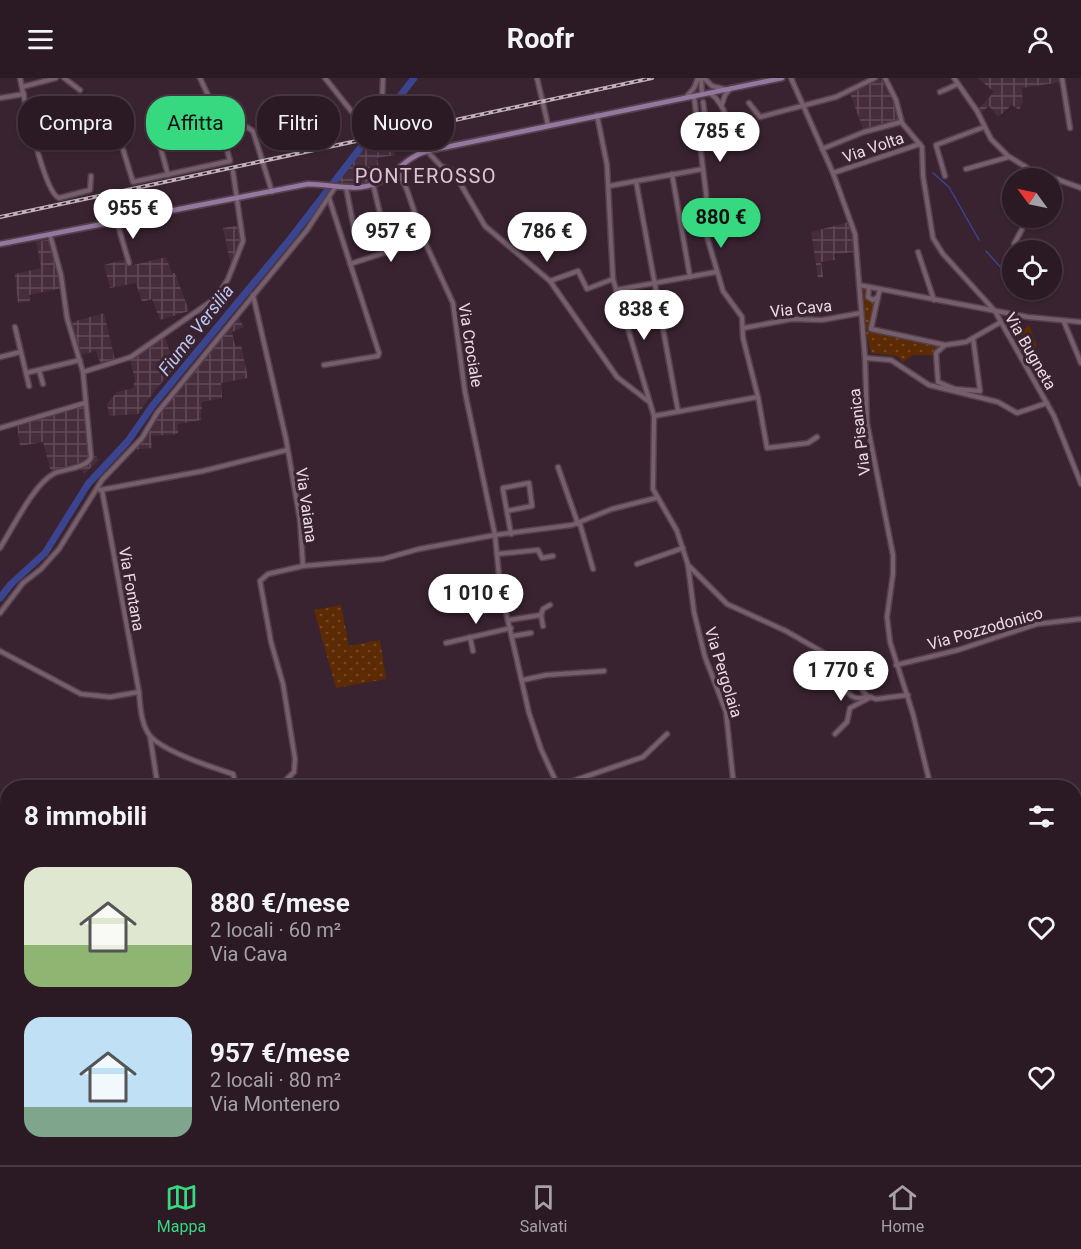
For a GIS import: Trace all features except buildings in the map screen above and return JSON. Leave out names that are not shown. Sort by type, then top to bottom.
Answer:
[{"type":"main road","points":[[0,244],[319,184],[346,187],[373,184],[410,157],[427,151],[782,78]]},
{"type":"street","points":[[0,98],[24,94],[20,78]]},
{"type":"street","points":[[22,87],[56,78]]},
{"type":"street","points":[[64,78],[80,90]]},
{"type":"street","points":[[200,78],[208,96]]},
{"type":"street","points":[[325,78],[364,127],[382,103],[383,78]]},
{"type":"street","points":[[537,78],[548,125]]},
{"type":"street","points":[[701,78],[712,86],[724,90]]},
{"type":"street","points":[[701,78],[702,93]]},
{"type":"street","points":[[684,98],[701,78]]},
{"type":"street","name":"Via Pisanica","points":[[791,78],[833,173],[855,234],[866,358],[867,423],[892,555],[893,574],[887,623],[896,665],[908,695],[929,780]]},
{"type":"street","points":[[748,103],[760,117],[836,97],[875,78]]},
{"type":"street","points":[[885,78],[897,100],[901,122],[920,144]]},
{"type":"street","points":[[954,78],[978,111],[991,139],[1009,157],[1027,168]]},
{"type":"street","points":[[1062,78],[1070,128]]},
{"type":"street","points":[[940,92],[958,84]]},
{"type":"street","points":[[722,105],[724,95],[731,88]]},
{"type":"street","points":[[703,102],[709,146],[721,152],[729,147],[732,138],[722,105],[710,93]]},
{"type":"street","points":[[694,96],[703,169],[705,226],[723,291],[740,311],[744,328],[743,338],[758,397],[767,448],[808,443],[817,437]]},
{"type":"street","points":[[303,566],[383,559],[495,535],[579,524],[612,509],[656,498],[652,480],[654,416],[613,279],[609,186],[597,115]]},
{"type":"street","points":[[822,149],[864,132],[901,122]]},
{"type":"street","points":[[245,126],[253,131],[272,192]]},
{"type":"street","points":[[945,176],[936,145],[984,127]]},
{"type":"street","name":"Via Volta","points":[[833,173],[920,144]]},
{"type":"street","name":"Via Bugneta","points":[[920,144],[933,238],[943,254],[995,311],[1047,403],[1081,484]]},
{"type":"street","points":[[37,150],[42,171],[56,197],[90,190],[91,176]]},
{"type":"street","points":[[123,150],[133,182],[231,161],[228,150]]},
{"type":"street","points":[[161,150],[168,175]]},
{"type":"street","points":[[427,151],[441,166],[453,171],[485,226],[550,281],[617,376],[649,401]]},
{"type":"street","points":[[966,169],[1009,157]]},
{"type":"street","name":"Via Crociale","points":[[396,168],[407,190],[424,240],[453,303],[465,392],[495,535],[505,606],[524,680],[534,732],[556,780]]},
{"type":"street","points":[[609,186],[703,169]]},
{"type":"street","points":[[83,372],[130,357],[216,298],[242,245],[233,171]]},
{"type":"street","points":[[672,174],[690,277]]},
{"type":"street","points":[[636,181],[678,411]]},
{"type":"street","points":[[1062,182],[1081,188]]},
{"type":"street","points":[[373,184],[389,252]]},
{"type":"street","points":[[0,613],[23,583],[41,569],[59,549],[96,488],[142,438],[157,414],[307,230],[335,186]]},
{"type":"street","points":[[346,187],[354,229],[382,222]]},
{"type":"street","points":[[324,365],[378,356],[379,353],[328,197]]},
{"type":"street","points":[[117,222],[129,263]]},
{"type":"street","points":[[0,548],[41,484],[54,474],[90,461],[83,372],[67,318],[61,275],[50,235]]},
{"type":"street","points":[[350,264],[424,240]]},
{"type":"street","points":[[918,252],[934,300]]},
{"type":"street","points":[[550,281],[578,271],[587,290],[613,279]]},
{"type":"street","points":[[616,290],[716,272]]},
{"type":"street","points":[[859,285],[995,311],[1064,322],[1081,322]]},
{"type":"street","points":[[869,287],[869,298],[878,297]]},
{"type":"street","points":[[880,289],[872,329],[945,345],[966,342],[1001,322]]},
{"type":"street","name":"Via Vaiana","points":[[253,295],[300,520],[303,566],[268,574],[260,581],[296,759],[294,772],[286,780]]},
{"type":"street","name":"Via Cava","points":[[744,328],[792,319],[822,320],[861,313]]},
{"type":"street","points":[[1064,322],[1081,363]]},
{"type":"street","points":[[15,327],[29,386]]},
{"type":"street","points":[[945,345],[936,353],[938,382],[955,389],[980,391],[973,338]]},
{"type":"street","points":[[0,357],[20,352]]},
{"type":"street","points":[[866,358],[891,360],[929,385],[998,402],[1017,413],[1047,403]]},
{"type":"street","points":[[26,373],[80,360]]},
{"type":"street","points":[[39,370],[43,384]]},
{"type":"street","points":[[654,416],[758,397]]},
{"type":"street","points":[[0,428],[85,404]]},
{"type":"street","points":[[96,488],[102,490],[203,471],[287,450]]},
{"type":"street","points":[[558,467],[593,569]]},
{"type":"street","points":[[507,511],[532,507],[528,483],[504,488],[507,511],[512,534]]},
{"type":"street","name":"Via Fontana","points":[[102,490],[142,717],[150,736]]},
{"type":"street","name":"Via Pergolaia","points":[[656,498],[671,518],[688,565],[690,592],[705,657],[726,712],[733,780]]},
{"type":"street","points":[[637,564],[683,548]]},
{"type":"street","points":[[497,554],[538,550],[542,558],[553,556]]},
{"type":"street","points":[[688,565],[727,604],[786,631],[840,662],[869,697]]},
{"type":"street","points":[[543,626],[541,615],[543,609],[550,605]]},
{"type":"street","points":[[482,610],[505,606]]},
{"type":"street","points":[[509,620],[541,615]]},
{"type":"street","name":"Via Pozzodonico","points":[[896,665],[958,650],[1037,624],[1081,620]]},
{"type":"street","points":[[446,643],[511,628]]},
{"type":"street","points":[[513,636],[531,633]]},
{"type":"street","points":[[470,637],[473,651]]},
{"type":"street","points":[[0,651],[81,694],[110,697],[139,692]]},
{"type":"street","points":[[524,680],[546,675],[604,671]]},
{"type":"street","points":[[849,682],[844,688],[856,699],[869,697],[891,699],[908,695]]},
{"type":"street","points":[[835,734],[847,722],[850,708],[869,697]]},
{"type":"street","name":"Via Crociale","points":[[579,780],[643,757],[667,734]]},
{"type":"street","points":[[150,736],[157,780]]},
{"type":"street","points":[[150,736],[188,758],[232,774],[234,780]]},
{"type":"shaded area","points":[[880,78],[889,91],[899,119],[864,131],[849,91]]},
{"type":"shaded area","points":[[978,78],[1060,78],[1061,82],[1022,88],[1023,102],[1019,110],[1012,105],[998,117],[989,106],[981,113],[979,108],[994,92]]},
{"type":"shaded area","points":[[363,150],[395,150],[395,155],[377,158],[381,178],[361,185],[337,183]]},
{"type":"shaded area","points":[[849,222],[855,252],[834,254],[835,260],[821,262],[823,277],[818,278],[811,232]]},
{"type":"shaded area","points":[[239,225],[242,240],[231,266],[223,228]]},
{"type":"shaded area","points":[[49,240],[62,288],[29,295],[30,301],[18,303],[15,274],[41,268],[36,241]]},
{"type":"shaded area","points":[[166,257],[172,273],[175,273],[189,311],[160,320],[152,299],[142,302],[136,283],[110,288],[104,265],[126,259],[129,266]]},
{"type":"shaded area","points":[[864,288],[867,299],[875,301],[869,329],[865,328],[862,292]]},
{"type":"shaded area","points":[[104,313],[115,360],[100,363],[96,351],[81,355],[72,322]]},
{"type":"shaded area","points":[[238,317],[244,327],[232,332],[235,346],[241,345],[248,378],[221,383],[222,398],[202,402],[201,420],[178,424],[178,434],[151,436],[152,448],[133,450],[150,431],[165,405]]},
{"type":"shaded area","points":[[1029,325],[1037,346],[1023,354],[1015,335]]},
{"type":"shaded area","points":[[871,331],[941,346],[933,355],[913,355],[903,362],[897,356],[871,353],[866,332]]},
{"type":"shaded area","points":[[165,337],[170,352],[195,340],[196,343],[156,389],[138,414],[109,416],[107,404],[117,392],[133,388],[135,380],[130,359]]},
{"type":"shaded area","points":[[84,405],[90,457],[96,456],[99,460],[84,474],[80,468],[52,476],[43,442],[20,446],[17,424]]},
{"type":"shaded area","points":[[341,605],[349,646],[380,640],[386,679],[336,688],[314,610]]},
{"type":"waterway","name":"Fiume Versilia","points":[[0,598],[11,584],[45,553],[88,484],[128,441],[153,405],[291,238],[414,78]]},
{"type":"waterway","points":[[933,173],[949,187],[979,240]]},
{"type":"waterway","points":[[986,251],[1002,269]]},
{"type":"railway","points":[[0,217],[652,78]]},
{"type":"district","name":"PONTEROSSO","points":[[426,176]]}]
